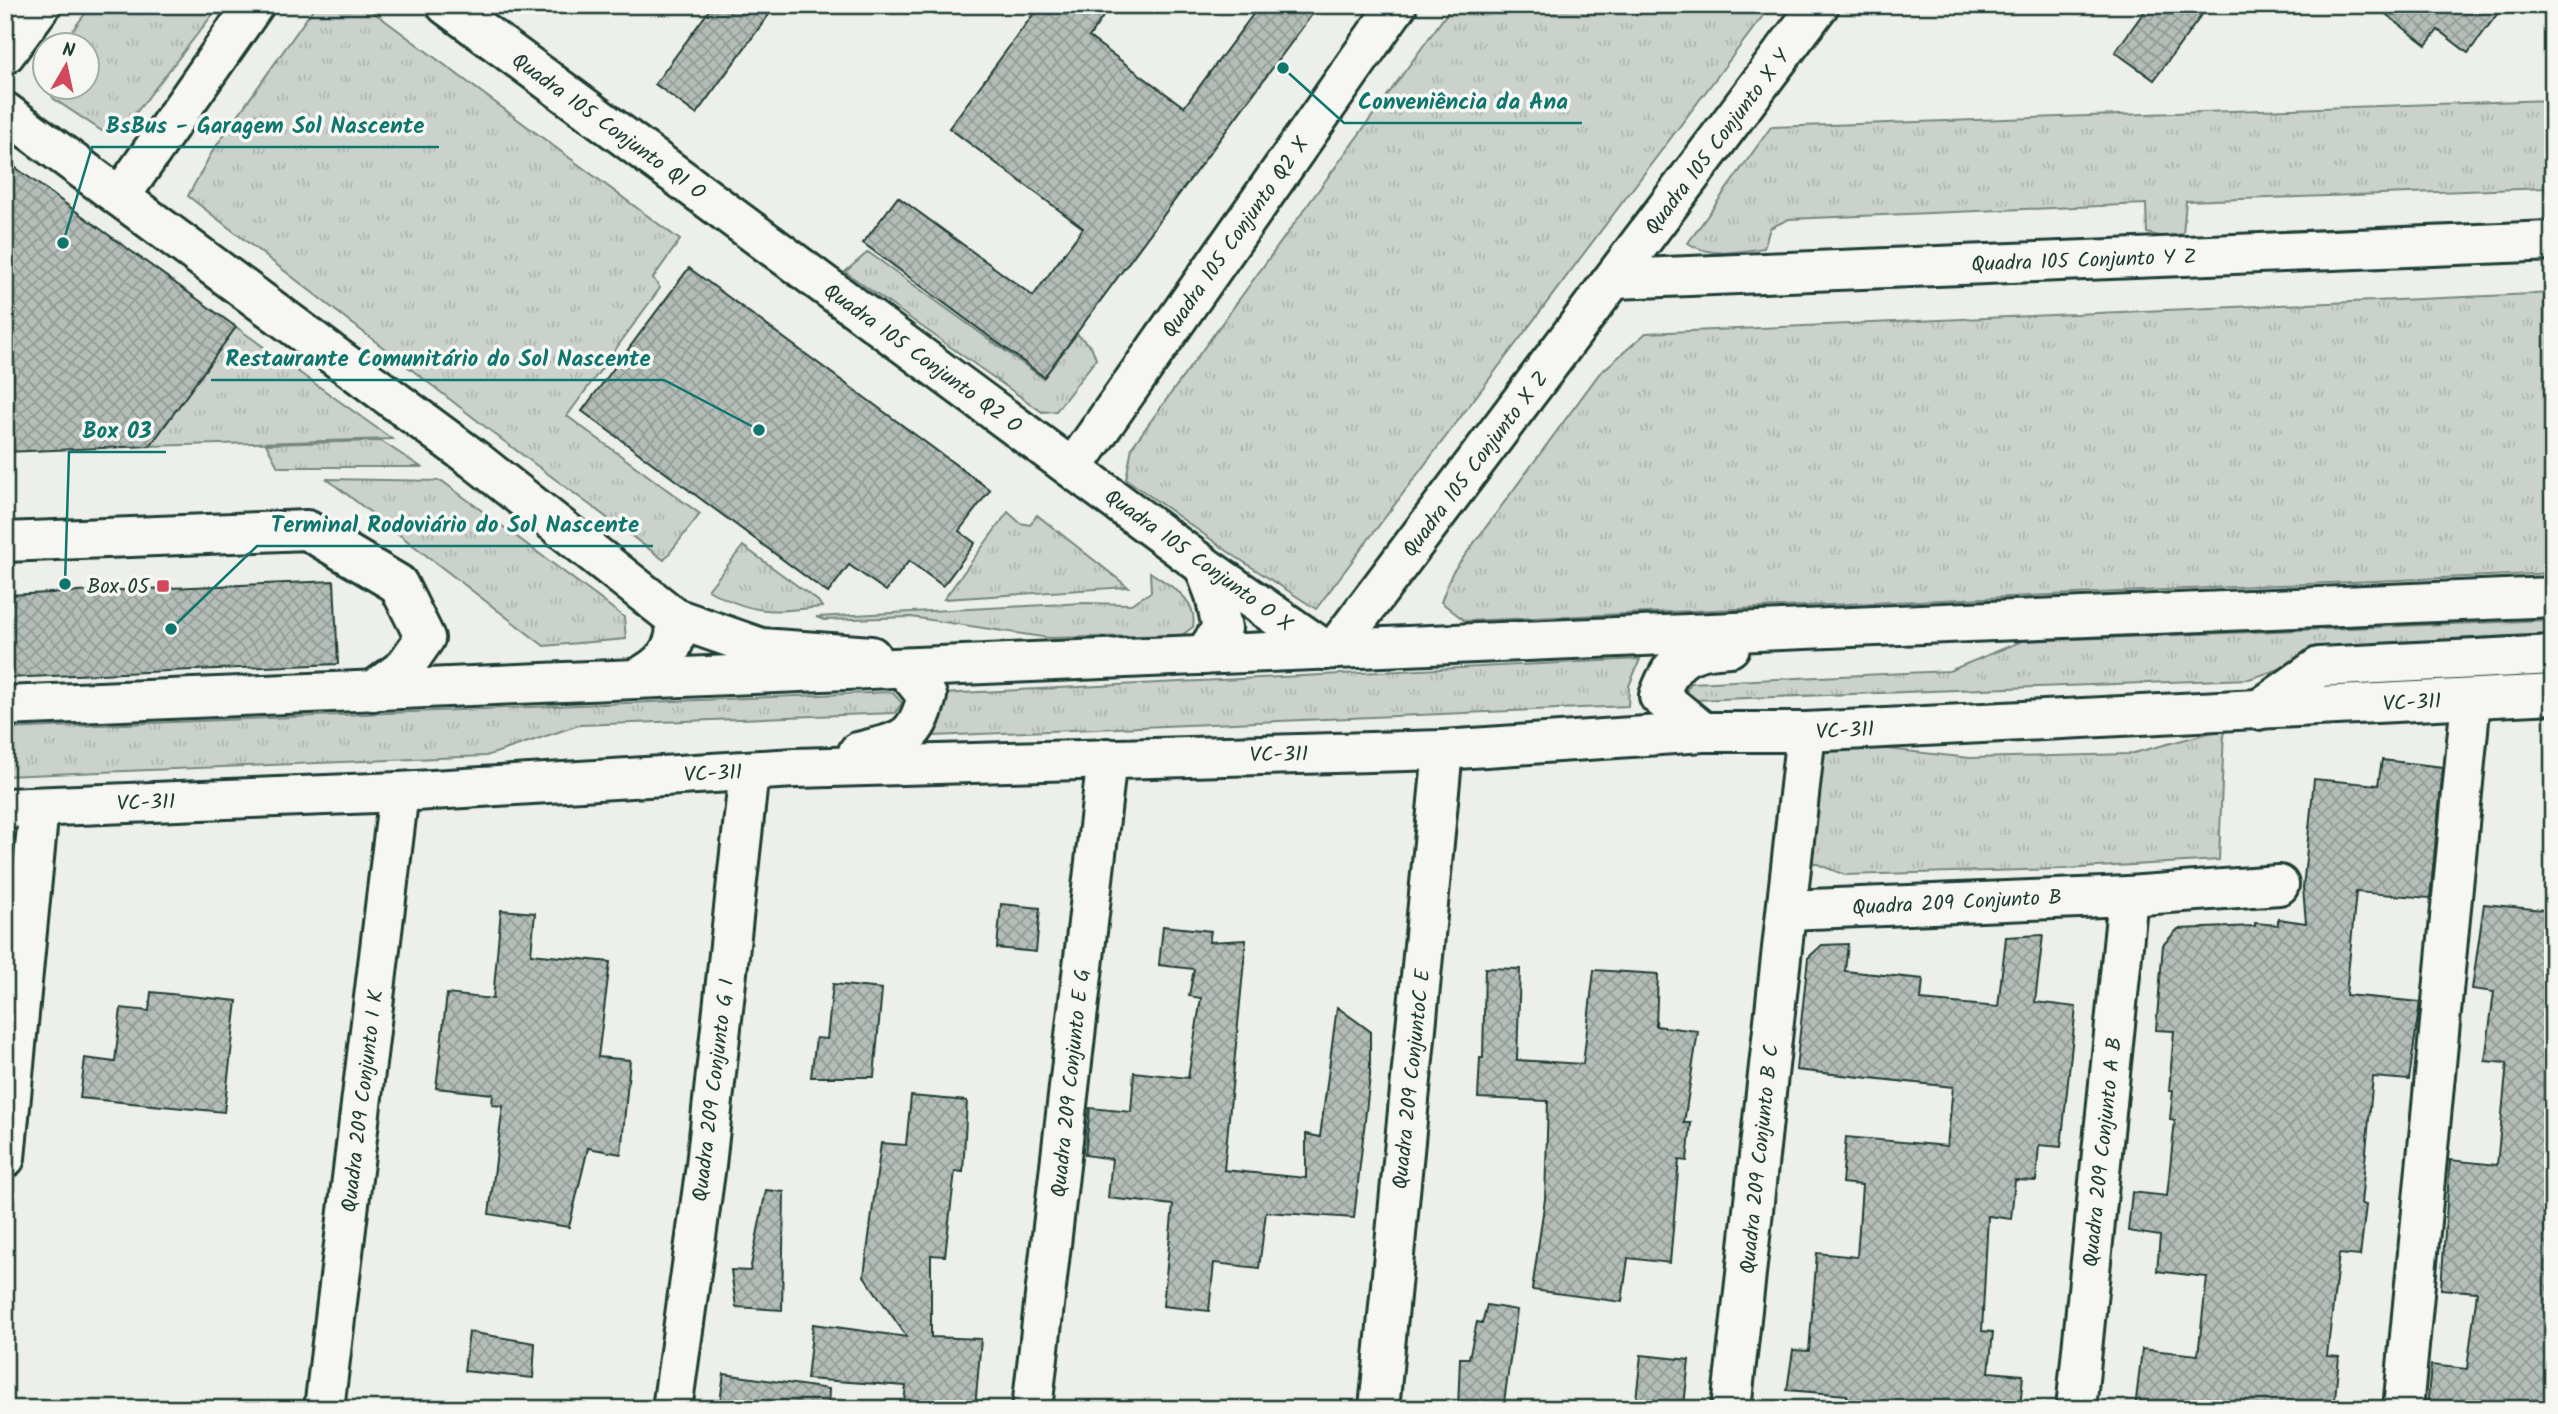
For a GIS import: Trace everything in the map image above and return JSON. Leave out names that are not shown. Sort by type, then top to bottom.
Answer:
[{"type":"street","points":[[5,54],[41,5]]},
{"type":"street","points":[[120,197],[254,5]]},
{"type":"street","name":"Quadra 105 Conjunto Q1 O","points":[[446,5],[773,247]]},
{"type":"street","name":"Quadra 105 Conjunto Q2 X","points":[[1073,468],[1397,5]]},
{"type":"street","name":"Quadra 105 Conjunto X Y","points":[[1615,279],[1819,5]]},
{"type":"street","points":[[5,112],[475,460],[675,618],[761,648],[986,664]]},
{"type":"street","name":"Quadra 105 Conjunto Y Z","points":[[1615,279],[2553,241]]},
{"type":"street","name":"Quadra 105 Conjunto Q2 O","points":[[773,247],[1073,468]]},
{"type":"street","name":"Quadra 105 Conjunto X Z","points":[[1330,650],[1615,279]]},
{"type":"street","name":"Quadra 105 Conjunto O X","points":[[1073,468],[1208,569],[1330,650]]},
{"type":"street","points":[[5,542],[307,530],[398,584],[425,638],[404,668],[373,691]]},
{"type":"street","points":[[1203,655],[1222,628],[1208,569]]},
{"type":"street","points":[[5,706],[2553,597]]},
{"type":"street","points":[[635,679],[652,671],[671,652],[677,629],[675,618]]},
{"type":"street","points":[[1703,732],[1659,696],[1668,670],[1699,648],[1901,640],[1956,623]]},
{"type":"street","points":[[2258,710],[2319,667],[2553,654]]},
{"type":"street","points":[[795,768],[904,740],[921,719],[927,696],[904,667]]},
{"type":"street","name":"VC-311","points":[[22,808],[399,792],[795,768],[1443,750],[1703,732],[1806,732],[2553,694]]},
{"type":"street","points":[[2403,1409],[2472,699]]},
{"type":"street","name":"Quadra 209 Conjunto B C","points":[[1731,1409],[1806,732]]},
{"type":"street","name":"Quadra 209 ConjuntoC E","points":[[1378,1409],[1443,750]]},
{"type":"street","name":"Quadra 209 Conjunto E G","points":[[1032,1409],[1107,758]]},
{"type":"street","name":"Quadra 209 Conjunto G I","points":[[672,1409],[706,1165],[749,771]]},
{"type":"street","name":"Quadra 209 Conjunto I K","points":[[324,1409],[399,792]]},
{"type":"street","points":[[5,1158],[22,808]]},
{"type":"street","name":"Quadra 209 Conjunto B","points":[[1787,910],[2128,896],[2279,884]]},
{"type":"street","name":"Quadra 209 Conjunto A B","points":[[2076,1409],[2128,896]]},
{"type":"green space","points":[[92,5],[220,5],[121,132],[102,131],[58,102],[102,102],[102,32],[71,32]]},
{"type":"green space","points":[[316,5],[364,5],[680,240],[653,278],[660,288],[567,416],[700,514],[664,560],[501,439],[188,196],[212,152]]},
{"type":"green space","points":[[1453,5],[1771,5],[1316,609],[1233,555],[1126,479],[1132,447]]},
{"type":"green space","points":[[2553,100],[2553,216],[2549,216],[2548,188],[2186,201],[2183,234],[2163,237],[2147,233],[2146,204],[1789,219],[1770,228],[1764,248],[1715,252],[1688,243],[1771,127]]},
{"type":"green space","points":[[868,252],[1043,378],[1077,334],[1092,348],[1096,359],[1056,411],[1042,412],[845,272]]},
{"type":"green space","points":[[2553,293],[2553,573],[1465,621],[1441,602],[1452,573],[1599,374],[1646,333]]},
{"type":"green space","points":[[236,327],[392,439],[150,446]]},
{"type":"green space","points":[[381,441],[421,467],[278,467],[266,444]]},
{"type":"green space","points":[[327,479],[442,481],[624,617],[626,639],[544,646]]},
{"type":"green space","points":[[1008,512],[1020,523],[1030,525],[1037,515],[1128,587],[944,599]]},
{"type":"green space","points":[[743,546],[818,601],[822,607],[763,610],[738,604],[708,590]]},
{"type":"green space","points":[[1150,572],[1181,594],[1191,608],[1193,627],[1182,635],[1049,638],[911,617],[824,620],[816,617],[1083,603],[1131,604],[1151,592]]},
{"type":"green space","points":[[2553,620],[2553,641],[2341,649],[2249,679],[1694,700],[1684,694],[1691,683],[1949,671],[2022,641]]},
{"type":"green space","points":[[1640,659],[1629,686],[1628,706],[934,736],[943,713],[940,694]]},
{"type":"green space","points":[[892,692],[902,703],[895,713],[579,725],[486,756],[5,776],[5,729]]},
{"type":"green space","points":[[2224,729],[2219,860],[2063,869],[1845,875],[1812,862],[1805,837],[1823,754],[1841,744],[1970,758],[2130,754]]},
{"type":"building","points":[[713,5],[776,5],[696,114],[655,84]]},
{"type":"building","points":[[1040,5],[1111,5],[1089,37],[1184,107],[1260,5],[1319,5],[1044,377],[863,243],[898,197],[1033,296],[1083,228],[949,128]]},
{"type":"building","points":[[2149,5],[2209,5],[2154,80],[2115,52]]},
{"type":"building","points":[[2374,5],[2504,5],[2468,53],[2438,30],[2426,45]]},
{"type":"building","points":[[5,160],[236,327],[150,446],[5,452]]},
{"type":"building","points":[[689,268],[990,490],[959,531],[975,543],[943,586],[909,561],[886,591],[849,565],[828,593],[582,411]]},
{"type":"building","points":[[334,581],[338,664],[5,678],[5,595]]},
{"type":"building","points":[[2382,760],[2443,767],[2430,898],[2356,892],[2346,995],[2420,1002],[2409,1080],[2373,1077],[2361,1204],[2366,1205],[2360,1256],[2339,1254],[2327,1356],[2339,1357],[2334,1409],[2135,1409],[2142,1349],[2198,1355],[2207,1277],[2157,1271],[2160,1236],[2128,1231],[2132,1192],[2167,1196],[2175,1120],[2170,1119],[2173,1091],[2169,1091],[2174,1031],[2156,1030],[2163,945],[2178,929],[2255,926],[2255,923],[2278,925],[2278,919],[2306,923],[2303,888],[2314,779],[2378,785]]},
{"type":"building","points":[[1001,904],[1040,908],[1036,952],[997,948]]},
{"type":"building","points":[[2484,904],[2553,911],[2553,1409],[2427,1409],[2431,1365],[2467,1369],[2477,1292],[2441,1289],[2450,1160],[2497,1165],[2507,1063],[2485,1061],[2494,992],[2472,989]]},
{"type":"building","points":[[501,910],[535,913],[531,954],[610,962],[598,1057],[630,1060],[621,1154],[588,1148],[569,1227],[489,1214],[503,1106],[492,1105],[493,1094],[436,1088],[447,994],[493,999]]},
{"type":"building","points":[[1163,926],[1211,931],[1209,942],[1246,940],[1224,1170],[1306,1178],[1306,1134],[1320,1137],[1337,1007],[1370,1031],[1370,1076],[1354,1218],[1266,1212],[1259,1268],[1214,1263],[1209,1311],[1163,1306],[1173,1205],[1108,1198],[1112,1159],[1085,1155],[1090,1108],[1131,1112],[1134,1072],[1188,1078],[1201,998],[1189,996],[1194,969],[1159,965]]},
{"type":"building","points":[[2043,935],[2035,1002],[2076,1007],[2061,1147],[2039,1145],[2036,1181],[2015,1180],[2011,1219],[1988,1216],[1982,1331],[1993,1332],[1989,1372],[2023,1375],[2020,1409],[1846,1409],[1847,1395],[1787,1390],[1793,1350],[1809,1351],[1817,1253],[1857,1257],[1862,1185],[1842,1183],[1846,1137],[1947,1146],[1953,1087],[1796,1070],[1808,958],[1822,945],[1848,944],[1845,971],[1923,979],[1921,1000],[1998,1007],[2006,937]]},
{"type":"building","points":[[1485,968],[1520,969],[1517,1060],[1583,1064],[1594,970],[1658,974],[1656,1026],[1698,1031],[1684,1123],[1691,1123],[1687,1161],[1679,1160],[1670,1263],[1628,1258],[1622,1302],[1532,1290],[1545,1199],[1548,1101],[1478,1098],[1480,1058],[1483,1058]]},
{"type":"building","points":[[833,984],[882,989],[874,1077],[811,1077],[816,1038],[827,1039]]},
{"type":"building","points":[[151,992],[237,1001],[224,1112],[80,1098],[85,1058],[115,1062],[121,1008],[149,1011]]},
{"type":"building","points":[[911,1096],[967,1101],[963,1172],[955,1171],[945,1256],[931,1255],[931,1337],[981,1339],[975,1409],[903,1409],[906,1386],[807,1379],[813,1324],[907,1337],[864,1276],[881,1143],[906,1145]]},
{"type":"building","points":[[766,1190],[784,1192],[782,1310],[736,1307],[731,1270],[750,1271]]},
{"type":"building","points":[[1487,1305],[1517,1310],[1503,1409],[1458,1409],[1460,1358],[1469,1358],[1477,1322],[1482,1323]]},
{"type":"building","points":[[469,1332],[535,1343],[533,1378],[464,1371]]},
{"type":"building","points":[[1641,1355],[1689,1360],[1684,1406],[1635,1409]]},
{"type":"building","points":[[724,1374],[829,1389],[828,1409],[719,1409]]},
{"type":"place","name":"Conveniência da Ana","points":[[1283,68]]},
{"type":"place","name":"BsBus - Garagem Sol Nascente","points":[[63,243]]},
{"type":"place","name":"Restaurante Comunitário do Sol Nascente","points":[[759,430]]},
{"type":"place","name":"Box 03","points":[[65,584]]},
{"type":"place","name":"Box 05","points":[[163,586]]},
{"type":"place","name":"Terminal Rodoviário do Sol Nascente","points":[[171,629]]}]
